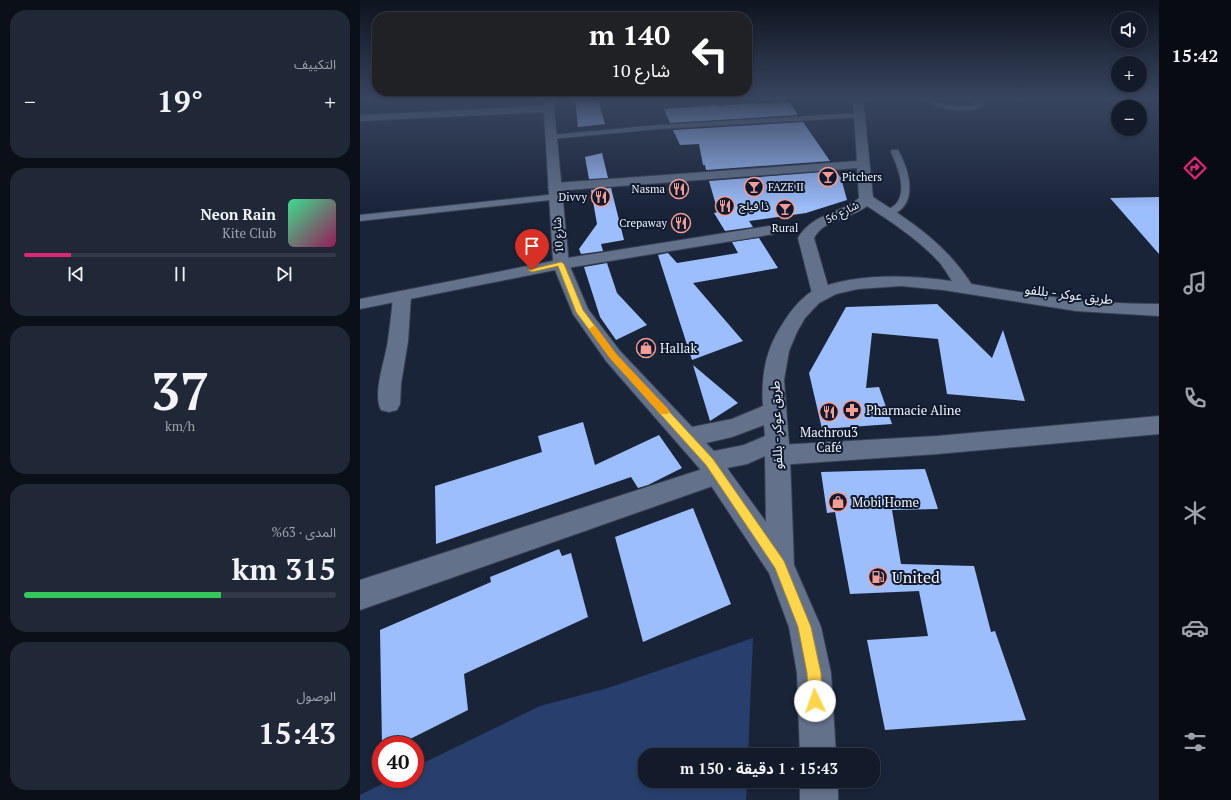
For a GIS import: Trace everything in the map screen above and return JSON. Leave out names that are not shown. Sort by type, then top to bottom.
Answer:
[{"type":"street","name":"شارع 56","points":[[821,294],[806,238],[808,232],[816,225],[855,208],[866,199],[861,135]]},
{"type":"street","name":"شارع 10","points":[[360,304],[561,264],[552,137]]},
{"type":"street","points":[[555,192],[863,164]]},
{"type":"street","points":[[866,199],[888,213],[928,244],[962,283]]},
{"type":"street","points":[[769,231],[561,264],[579,310],[613,356],[687,437],[713,468],[780,565],[805,627],[814,673],[818,748]]},
{"type":"street","name":"طريق عوكر - بللفو","points":[[780,565],[778,448],[773,384],[776,361],[782,340],[797,316],[806,305],[821,294],[842,286],[864,283],[886,281],[932,282],[962,283],[1026,289],[1159,305]]},
{"type":"street","name":"طريق عوكر - بللفو","points":[[962,283],[1065,304],[1159,310]]},
{"type":"street","points":[[389,404],[390,384],[398,341],[402,296]]},
{"type":"street","points":[[687,437],[711,434],[734,428],[756,420],[775,410]]},
{"type":"street","points":[[360,595],[713,468],[747,454],[778,448],[937,445],[1159,425]]},
{"type":"street","points":[[819,788],[819,800]]},
{"type":"lane","points":[[552,137],[591,135]]},
{"type":"lane","points":[[888,213],[899,207],[903,201],[906,189],[904,176],[895,152]]},
{"type":"lane","points":[[360,218],[555,192]]},
{"type":"shaded area","points":[[753,638],[748,748],[638,748],[638,788],[747,788],[746,800],[360,800],[360,795],[374,788],[424,788],[424,763],[540,706],[608,688]]},
{"type":"building","points":[[675,135],[812,135],[830,161],[706,170],[705,165],[703,165],[699,144],[680,145]]},
{"type":"building","points":[[602,153],[608,178],[589,179],[585,157]]},
{"type":"building","points":[[836,171],[841,178],[847,200],[806,213],[749,221],[753,227],[725,231],[714,213],[718,212],[709,181]]},
{"type":"building","points":[[611,188],[624,240],[601,244],[603,251],[581,254],[579,249],[597,224],[591,190]]},
{"type":"building","points":[[1159,197],[1159,254],[1110,198]]},
{"type":"building","points":[[759,238],[778,268],[693,283],[743,341],[692,360],[658,255],[668,253],[677,263],[738,253],[732,242]]},
{"type":"building","points":[[607,263],[617,293],[647,325],[616,340],[600,317],[584,267]]},
{"type":"building","points":[[937,304],[992,358],[1003,330],[1025,401],[947,394],[938,339],[872,333],[866,388],[879,387],[892,424],[822,429],[809,373],[846,307]]},
{"type":"building","points":[[693,365],[738,403],[710,421]]},
{"type":"building","points":[[583,422],[595,465],[659,435],[682,468],[648,485],[638,488],[631,477],[436,544],[435,486],[542,452],[538,436]]},
{"type":"building","points":[[925,469],[938,509],[892,510],[901,564],[974,566],[991,632],[995,631],[1026,720],[885,730],[867,640],[928,636],[919,591],[850,594],[835,512],[827,513],[821,472]]},
{"type":"building","points":[[693,508],[731,604],[643,642],[615,537]]},
{"type":"building","points":[[559,549],[562,556],[571,553],[588,617],[464,674],[468,710],[416,736],[382,736],[380,630],[491,582],[490,577]]},
{"type":"slow traffic","points":[[593,329],[613,356],[664,411]]},
{"type":"place","name":"Pitchers","points":[[828,177]]},
{"type":"place","name":"FAZE II","points":[[754,187]]},
{"type":"place","name":"Nasma","points":[[679,189]]},
{"type":"place","name":"Divvy","points":[[601,197]]},
{"type":"place","name":"ذا فيلج","points":[[725,206]]},
{"type":"place","name":"Rural","points":[[785,209]]},
{"type":"place","name":"Crepaway","points":[[681,223]]},
{"type":"place","name":"Hallak","points":[[646,348]]},
{"type":"place","name":"Pharmacie Aline","points":[[852,410]]},
{"type":"place","name":"Machrou3 Café","points":[[829,412]]},
{"type":"place","name":"Mobi Home","points":[[838,502]]},
{"type":"place","name":"United","points":[[878,577]]},
{"type":"route","points":[[532,270],[561,264],[579,310],[613,356],[709,462],[780,565],[805,627],[814,673],[815,701]]}]
